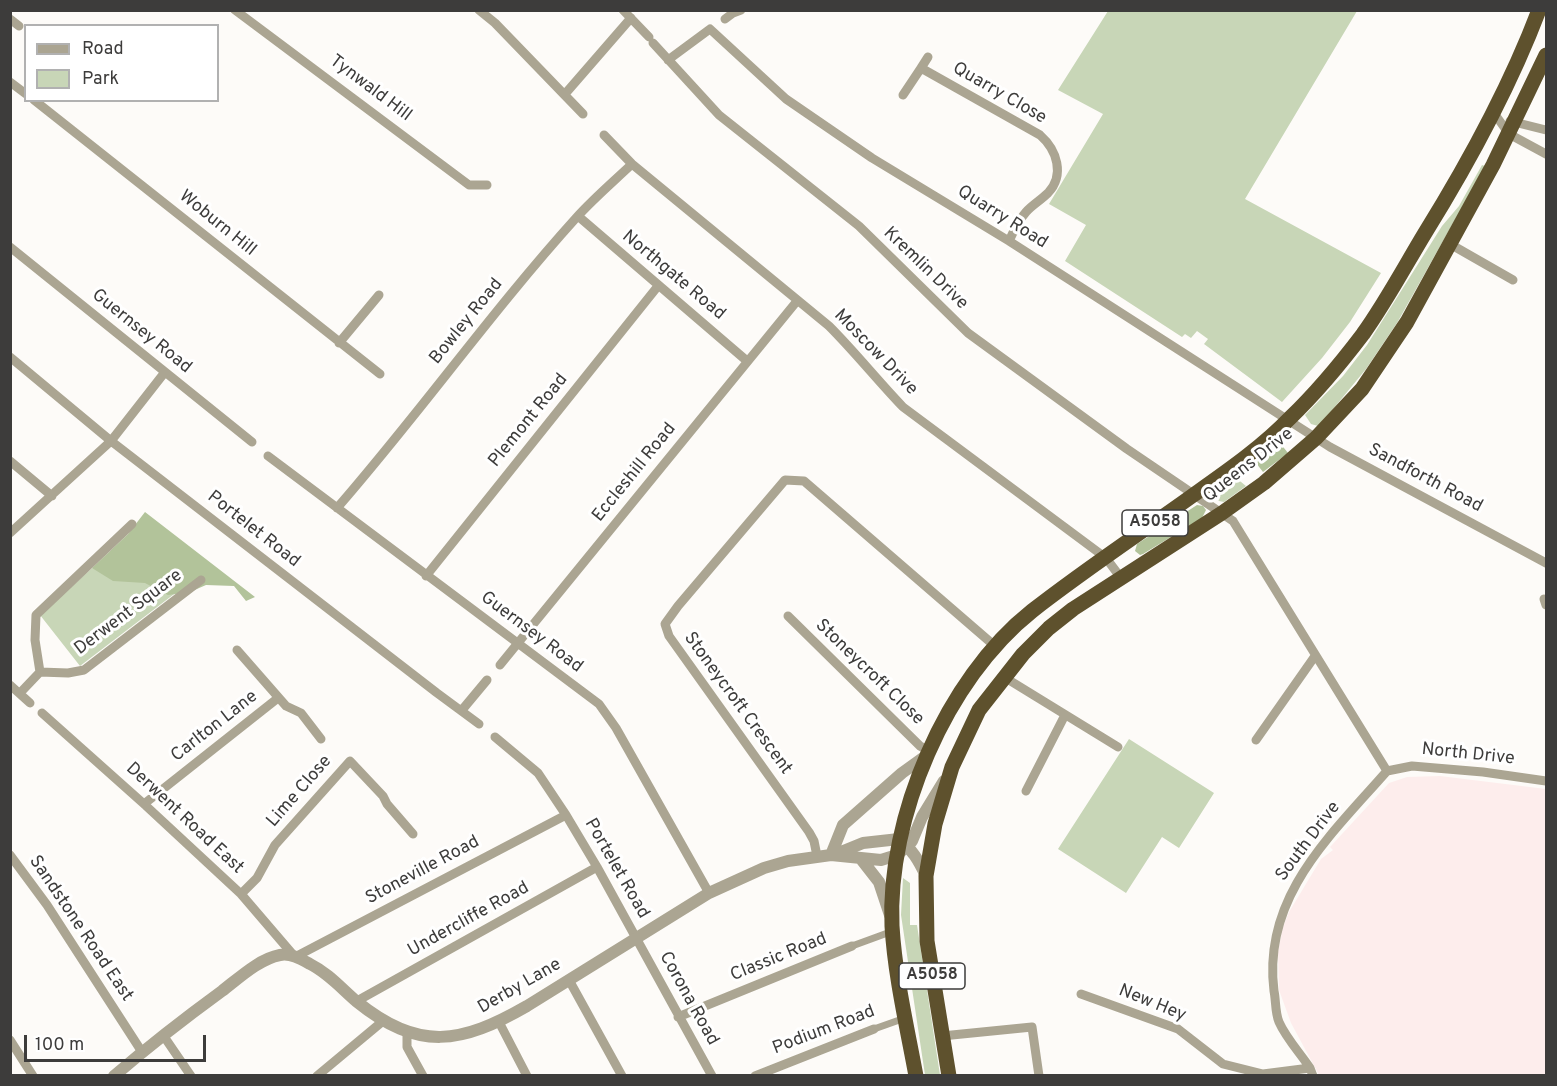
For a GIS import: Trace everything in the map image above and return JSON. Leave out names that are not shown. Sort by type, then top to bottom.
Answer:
[{"type":"highway","name":"Queens Drive","points":[[916,1076],[892,926],[901,847],[913,790],[928,753],[964,687],[996,647],[1030,613],[1228,471],[1289,420],[1332,372],[1364,332],[1444,205],[1494,113],[1539,10]]},
{"type":"highway","name":"Queens Drive","points":[[949,1076],[927,941],[926,876],[935,824],[952,767],[979,710],[1023,654],[1049,628],[1073,609],[1222,513],[1264,483],[1316,438],[1362,389],[1407,321],[1450,244],[1546,56]]},
{"type":"highway","points":[[1494,113],[1510,109],[1526,99]]},
{"type":"street","name":"Tynwald Hill","points":[[236,10],[250,14],[470,184],[487,185]]},
{"type":"street","points":[[479,10],[495,22],[583,114]]},
{"type":"street","name":"Kremlin Drive","points":[[623,10],[719,115],[859,226],[968,333],[1127,449],[1233,521],[1387,771]]},
{"type":"street","points":[[725,19],[741,10]]},
{"type":"street","points":[[565,94],[631,18]]},
{"type":"street","points":[[10,20],[19,26]]},
{"type":"street","name":"Quarry Road","points":[[668,60],[710,29],[786,99],[872,158],[1009,241],[1289,420]]},
{"type":"street","points":[[903,95],[928,57]]},
{"type":"street","name":"Quarry Close","points":[[921,68],[1040,135],[1055,152],[1057,173],[1054,184],[1048,193],[1017,222],[1009,241]]},
{"type":"street","points":[[10,82],[24,92]]},
{"type":"street","name":"Woburn Hill","points":[[37,102],[380,374]]},
{"type":"street","points":[[1494,113],[1546,154]]},
{"type":"street","points":[[1511,128],[1546,130]]},
{"type":"street","name":"Moscow Drive","points":[[604,135],[632,164],[829,326],[850,346],[903,407],[1106,558],[1121,578]]},
{"type":"street","name":"Bowley Road","points":[[337,508],[502,304],[578,216],[632,164]]},
{"type":"street","name":"Northgate Road","points":[[578,216],[747,361]]},
{"type":"street","points":[[1450,244],[1513,280]]},
{"type":"street","name":"Guernsey Road","points":[[10,247],[252,442]]},
{"type":"street","name":"Plemont Road","points":[[426,576],[658,286]]},
{"type":"street","points":[[339,343],[379,295]]},
{"type":"street","name":"Eccleshill Road","points":[[500,665],[797,302]]},
{"type":"street","name":"Portelet Road","points":[[10,357],[111,441],[479,724]]},
{"type":"street","points":[[10,533],[111,441],[165,372]]},
{"type":"street","name":"Sandforth Road","points":[[1289,420],[1316,438],[1546,563]]},
{"type":"street","name":"Guernsey Road","points":[[268,456],[599,704],[616,728],[709,893]]},
{"type":"street","points":[[10,461],[52,496]]},
{"type":"street","name":"Stoneycroft Crescent","points":[[817,856],[814,841],[809,832],[675,646],[665,624],[778,488],[785,480],[804,480],[996,647]]},
{"type":"street","points":[[20,693],[40,672],[34,633],[36,615],[132,524]]},
{"type":"street","name":"Derwent Square","points":[[40,672],[68,673],[84,670],[201,580]]},
{"type":"street","name":"Stoneycroft Close","points":[[788,616],[928,753]]},
{"type":"street","name":"Carlton Lane","points":[[237,650],[278,698],[286,706],[300,713],[321,739]]},
{"type":"street","points":[[1256,740],[1315,656]]},
{"type":"street","points":[[1004,677],[1118,747]]},
{"type":"street","points":[[462,710],[487,680]]},
{"type":"street","points":[[10,685],[30,703]]},
{"type":"street","name":"Carlton Lane","points":[[144,804],[278,698]]},
{"type":"street","name":"Derwent Road East","points":[[42,713],[241,894],[295,957]]},
{"type":"street","points":[[1026,792],[1065,715]]},
{"type":"street","name":"Portelet Road","points":[[495,736],[538,773],[597,867],[636,938]]},
{"type":"street","name":"Queens Drive","points":[[833,855],[843,825],[928,753]]},
{"type":"street","name":"Lime Close","points":[[241,894],[258,878],[275,845],[350,761],[383,796],[387,804],[413,834]]},
{"type":"street","name":"North Drive","points":[[1387,771],[1412,766],[1483,772],[1546,781]]},
{"type":"street","name":"A5058","points":[[901,847],[952,767]]},
{"type":"street","name":"South Drive","points":[[1311,1072],[1278,1022],[1272,976],[1274,939],[1285,905],[1301,875],[1322,846],[1387,771]]},
{"type":"street","name":"Stoneville Road","points":[[295,957],[566,815]]},
{"type":"street","name":"Derby Lane","points":[[833,855],[863,843],[901,847]]},
{"type":"street","name":"Queens Drive","points":[[901,847],[918,859],[926,876]]},
{"type":"street","name":"Derby Lane","points":[[295,957],[319,968],[383,1022],[407,1033],[455,1036],[479,1031],[499,1022],[709,893],[764,868],[817,856],[833,855],[861,860],[881,860],[901,847]]},
{"type":"street","name":"Sandstone Road East","points":[[10,855],[47,905],[142,1052]]},
{"type":"street","points":[[861,860],[879,882],[892,926]]},
{"type":"street","name":"Undercliffe Road","points":[[357,1001],[597,867]]},
{"type":"street","name":"Classic Road","points":[[678,1017],[852,946],[892,926]]},
{"type":"street","name":"Corona Road","points":[[636,938],[712,1076]]},
{"type":"street","points":[[114,1076],[163,1035],[252,968],[279,955],[295,957]]},
{"type":"street","points":[[569,980],[622,1076]]},
{"type":"street","name":"New Hey","points":[[1081,994],[1179,1029],[1223,1064],[1263,1074],[1311,1072]]},
{"type":"street","name":"Podium Road","points":[[755,1076],[905,1018]]},
{"type":"street","points":[[317,1076],[383,1022]]},
{"type":"street","points":[[499,1022],[528,1076]]},
{"type":"street","points":[[942,1036],[1032,1027],[1039,1076]]},
{"type":"street","points":[[407,1033],[407,1047],[423,1076]]},
{"type":"street","points":[[163,1035],[191,1076]]},
{"type":"street","points":[[10,1040],[33,1076]]},
{"type":"shaded area","points":[[1440,776],[1546,789],[1546,1075],[1319,1075],[1291,1023],[1279,990],[1278,952],[1283,927],[1289,912],[1321,859],[1333,850],[1330,847],[1389,783],[1407,777]]},
{"type":"green space","points":[[1108,11],[1357,11],[1245,199],[1381,273],[1350,322],[1322,358],[1282,402],[1204,344],[1208,339],[1197,331],[1191,338],[1185,334],[1182,337],[1065,261],[1086,225],[1049,204],[1103,114],[1058,90]]},
{"type":"green space","points":[[1482,165],[1485,166],[1397,323],[1366,369],[1324,420],[1318,426],[1311,424],[1305,415],[1343,376],[1367,345],[1442,226],[1459,206]]},
{"type":"green space","points":[[1280,443],[1288,453],[1263,472],[1256,463]]},
{"type":"green space","points":[[1235,477],[1246,486],[1224,502],[1219,501],[1216,492]]},
{"type":"green space","points":[[1197,505],[1203,506],[1206,510],[1202,518],[1143,554],[1140,555],[1135,551],[1137,544]]},
{"type":"green space","points":[[145,512],[255,597],[246,601],[234,586],[206,585],[190,592],[168,595],[145,583],[113,581],[92,568],[128,534]]},
{"type":"green space","points":[[133,536],[182,588],[80,666],[40,615],[90,570]]},
{"type":"green space","points":[[1129,739],[1214,793],[1179,848],[1162,837],[1126,893],[1058,849]]},
{"type":"green space","points":[[903,878],[910,883],[910,925],[917,925],[940,1075],[925,1075],[901,915]]}]
